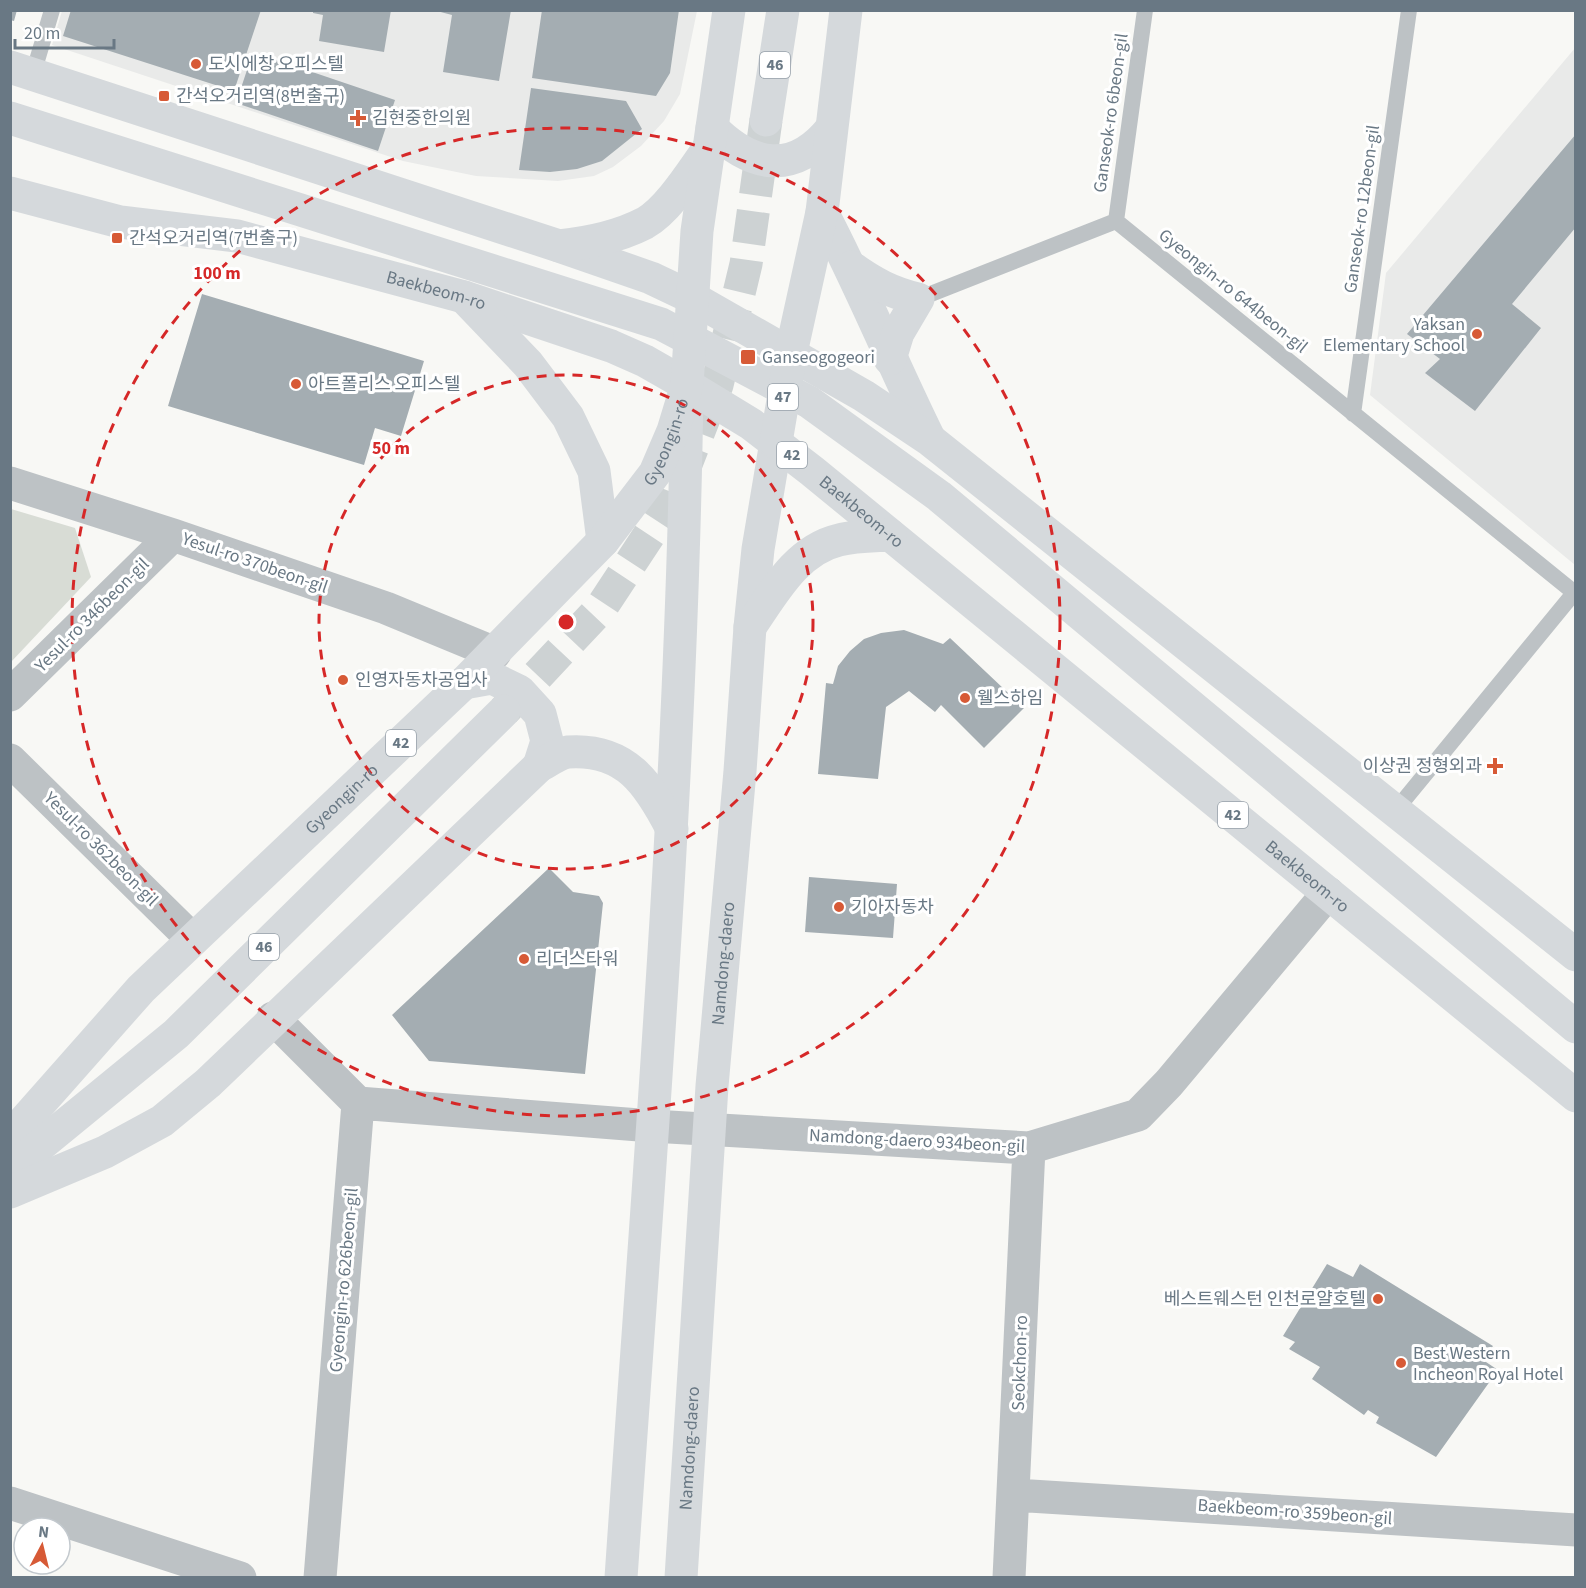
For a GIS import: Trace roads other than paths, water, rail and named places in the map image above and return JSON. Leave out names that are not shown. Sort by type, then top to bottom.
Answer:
[{"type":"main road","points":[[621,1578],[672,829],[685,540],[687,385],[692,297],[697,231],[729,10]]},
{"type":"main road","name":"46","points":[[766,120],[783,10]]},
{"type":"main road","name":"Namdong-daero","points":[[681,1578],[709,1130],[758,549],[791,352],[822,212],[846,10]]},
{"type":"main road","points":[[22,71],[651,278],[692,297],[791,352],[864,396],[930,440],[1575,955]]},
{"type":"main road","name":"Baekbeom-ro","points":[[10,118],[511,278],[626,312],[687,337],[793,393],[859,436],[939,496],[1575,1027]]},
{"type":"main road","points":[[711,138],[729,144],[748,156],[774,162],[797,157],[817,146],[831,129]]},
{"type":"main road","points":[[559,246],[593,243],[646,222],[674,195],[711,138]]},
{"type":"main road","name":"Baekbeom-ro","points":[[10,193],[120,222],[237,236],[464,297],[580,334],[645,361],[687,385],[776,442],[1575,1096]]},
{"type":"main road","points":[[822,212],[930,440]]},
{"type":"main road","points":[[850,267],[875,284],[897,294],[918,299],[898,333],[890,359]]},
{"type":"main road","points":[[464,297],[528,364],[568,417],[594,471],[603,541]]},
{"type":"main road","name":"Gyeongin-ro","points":[[10,1137],[73,1064],[192,939],[495,653],[603,541],[655,473],[673,431],[687,385]]},
{"type":"main road","points":[[750,627],[784,578],[806,555],[838,540],[890,535]]},
{"type":"main road","points":[[464,683],[492,678],[519,691],[540,714],[547,741],[539,766]]},
{"type":"main road","name":"46","points":[[10,1170],[176,1034],[504,711]]},
{"type":"main road","points":[[10,1192],[105,1152],[162,1121],[208,1083],[273,1018],[539,766],[566,752],[604,756],[613,760],[631,769],[654,792],[672,829]]},
{"type":"street","name":"Yesul-ro 370beon-gil","points":[[10,483],[173,535],[386,608],[495,653]]},
{"type":"street","name":"Yesul-ro 346beon-gil","points":[[10,695],[173,535]]},
{"type":"street","name":"Yesul-ro 362beon-gil","points":[[10,760],[192,939]]},
{"type":"street","name":"Namdong-daero 934beon-gil","points":[[358,1103],[709,1130],[1029,1148],[1138,1115],[1169,1083],[1328,893]]},
{"type":"street","points":[[273,1018],[358,1103]]},
{"type":"street","name":"Gyeongin-ro 626beon-gil","points":[[320,1578],[358,1103]]},
{"type":"street","name":"Seokchon-ro","points":[[1008,1578],[1014,1495],[1029,1148]]},
{"type":"street","name":"Baekbeom-ro 359beon-gil","points":[[1014,1495],[1575,1530]]},
{"type":"street","points":[[10,1503],[240,1578]]},
{"type":"lane","points":[[22,71],[52,10]]},
{"type":"lane","name":"Ganseok-ro 6beon-gil","points":[[1116,221],[1145,10]]},
{"type":"lane","name":"Ganseok-ro 12beon-gil","points":[[1353,414],[1409,10]]},
{"type":"lane","points":[[918,299],[1116,221]]},
{"type":"lane","name":"Gyeongin-ro 644beon-gil","points":[[1116,221],[1575,593]]},
{"type":"lane","points":[[1395,811],[1575,593]]},
{"type":"tunnel","points":[[504,711],[601,608],[672,500],[717,385],[746,264],[766,120]]},
{"type":"place","name":"도시에창 오피스텔","points":[[196,64]]},
{"type":"place","name":"간석오거리역(8번출구)","points":[[164,96]]},
{"type":"place","name":"김현중한의원","points":[[358,118]]},
{"type":"place","name":"간석오거리역(7번출구)","points":[[117,238]]},
{"type":"place","name":"Yaksan Elementary School","points":[[1477,334]]},
{"type":"place","name":"Ganseogogeori","points":[[748,357]]},
{"type":"place","name":"아트폴리스 오피스텔","points":[[296,384]]},
{"type":"place","name":"인영자동차공업사","points":[[343,680]]},
{"type":"place","name":"웰스하임","points":[[965,698]]},
{"type":"place","name":"이상권 정형외과","points":[[1495,766]]},
{"type":"place","name":"기아자동차","points":[[839,907]]},
{"type":"place","name":"리더스타워","points":[[524,959]]},
{"type":"place","name":"베스트웨스턴 인천로얄호텔","points":[[1378,1299]]},
{"type":"place","name":"Best Western Incheon Royal Hotel","points":[[1401,1363]]}]
